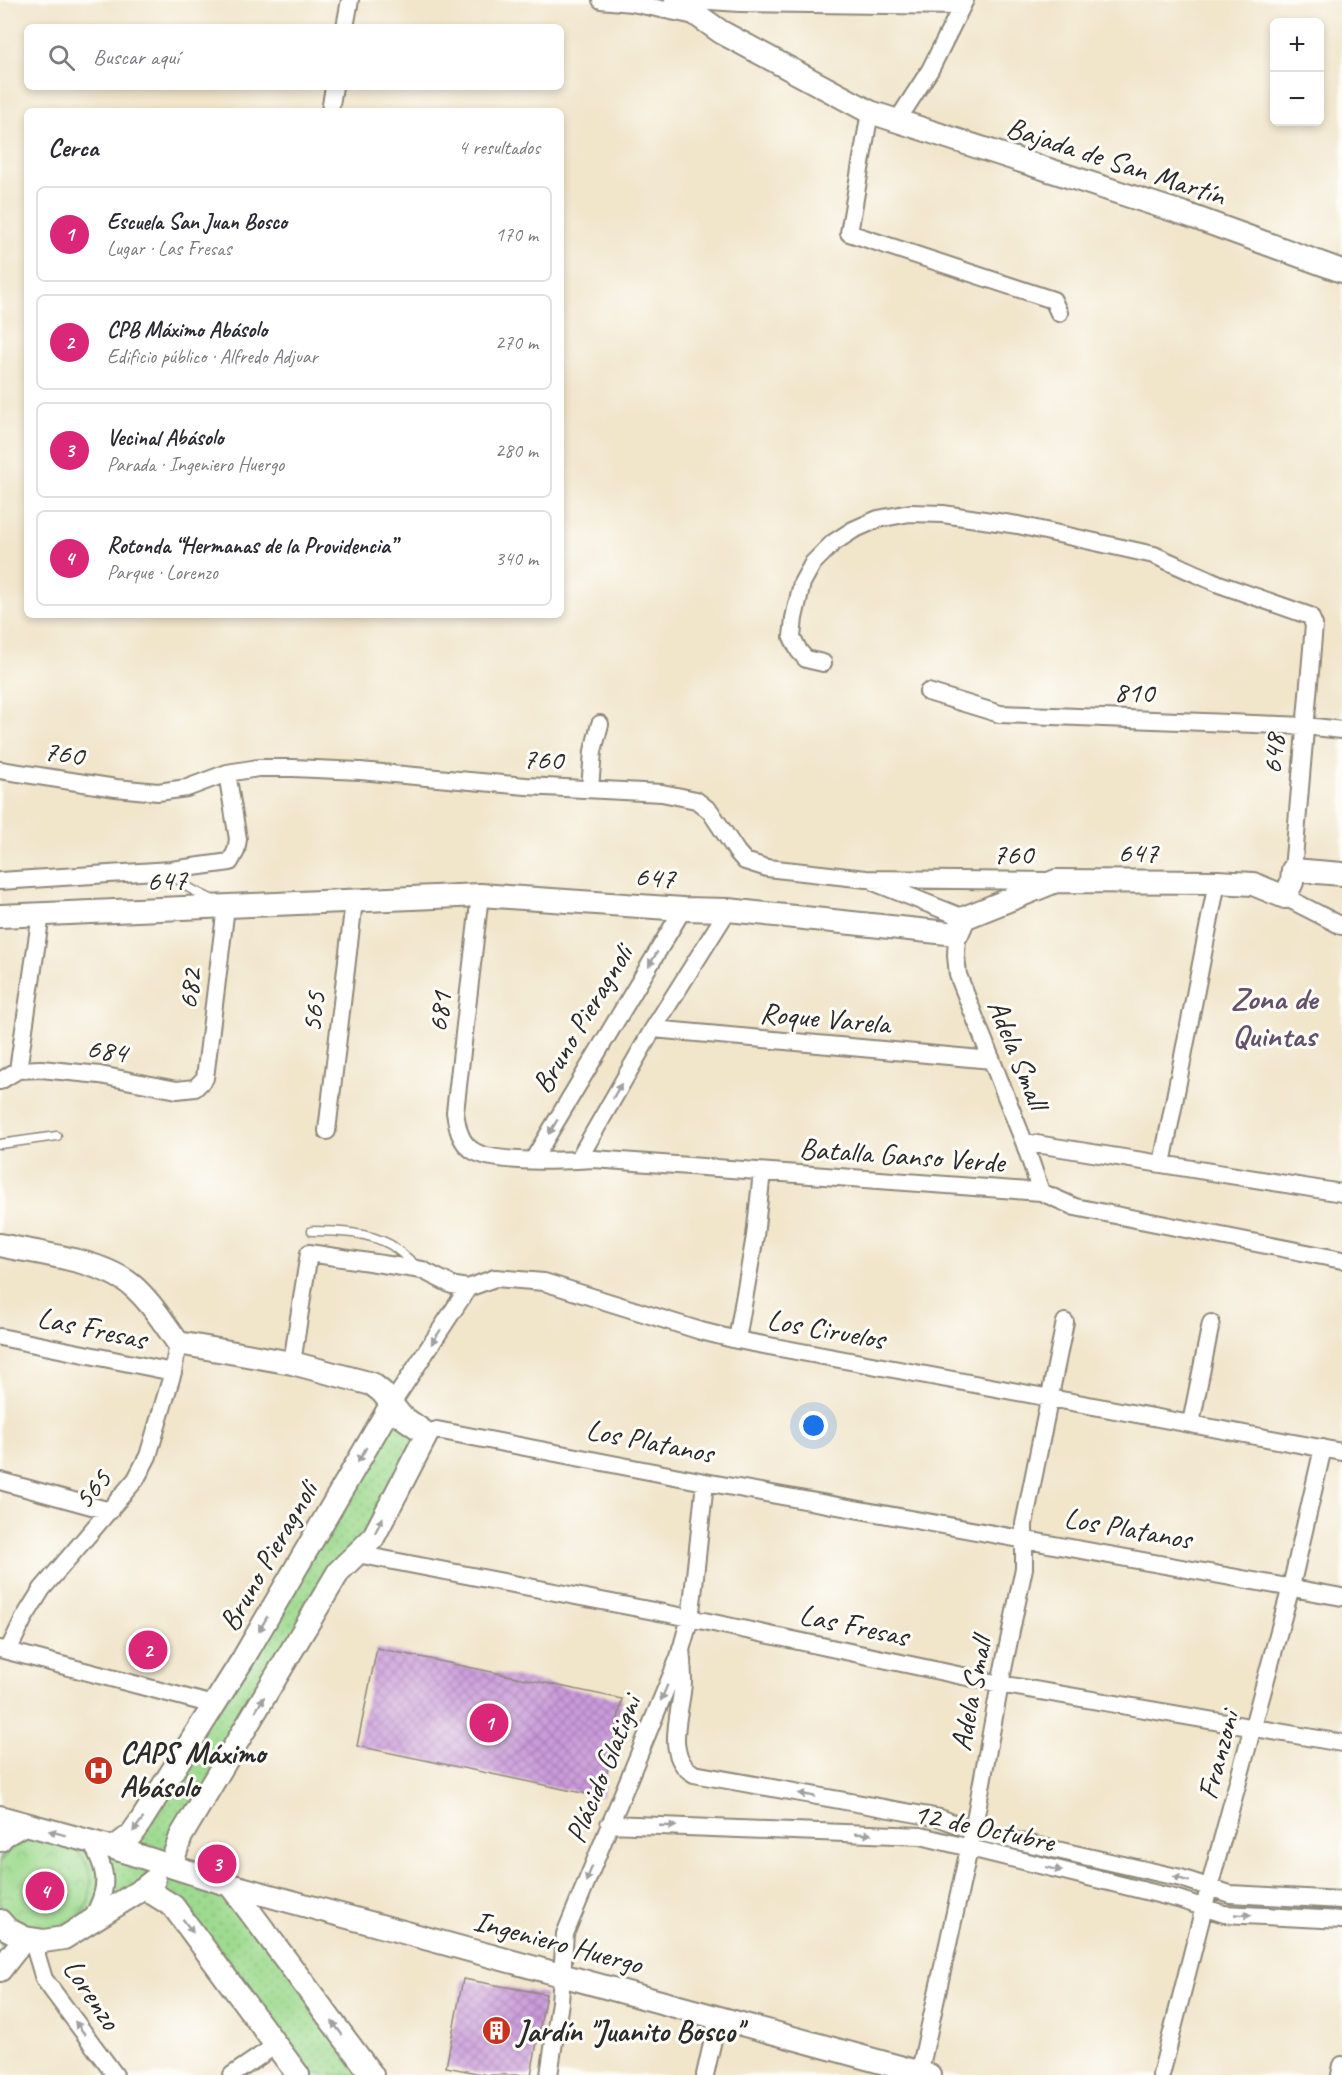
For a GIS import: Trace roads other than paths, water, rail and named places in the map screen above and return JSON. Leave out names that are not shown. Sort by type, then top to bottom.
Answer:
[{"type":"street","points":[[346,24],[350,0]]},
{"type":"street","points":[[601,0],[697,8],[740,3],[962,2],[930,70],[897,121]]},
{"type":"street","name":"Bajada de San Martín","points":[[676,0],[697,8],[721,32],[870,112],[1185,214],[1342,271]]},
{"type":"street","points":[[330,108],[334,90]]},
{"type":"street","points":[[870,112],[849,233],[1053,300],[1059,313]]},
{"type":"street","name":"648","points":[[823,663],[806,658],[799,651],[792,637],[802,583],[813,563],[833,543],[853,530],[878,519],[910,513],[943,514],[1018,525],[1154,555],[1219,584],[1310,616],[1314,625],[1292,882],[1285,897]]},
{"type":"street","name":"810","points":[[928,692],[1000,714],[1305,726],[1342,730]]},
{"type":"street","points":[[590,789],[593,751],[600,724]]},
{"type":"street","name":"760","points":[[0,770],[116,788],[158,792],[187,788],[227,773],[258,768],[293,768],[372,772],[526,786],[662,793],[696,800],[710,811],[745,861],[767,868],[867,879],[1056,881]]},
{"type":"street","points":[[0,881],[171,870],[230,862],[236,851],[238,839],[227,773]]},
{"type":"street","points":[[1293,870],[1342,874]]},
{"type":"street","points":[[867,879],[961,926]]},
{"type":"street","name":"647","points":[[0,916],[480,895],[961,926],[1056,881],[1217,882],[1253,885],[1285,897]]},
{"type":"street","points":[[1162,1164],[1217,882]]},
{"type":"street","name":"681","points":[[459,1134],[455,1112],[480,895]]},
{"type":"street","points":[[1285,897],[1342,926]]},
{"type":"street","name":"565","points":[[327,1131],[354,901]]},
{"type":"street","name":"682","points":[[205,1077],[226,907]]},
{"type":"street","name":"Bruno Pieragnoli","points":[[533,1160],[683,909]]},
{"type":"street","points":[[578,1160],[652,1029],[728,910]]},
{"type":"street","points":[[0,1081],[18,1070],[41,914]]},
{"type":"street","name":"Adela Small","points":[[961,926],[956,956],[958,975],[1024,1142],[1041,1192]]},
{"type":"street","name":"Roque Varela","points":[[652,1029],[992,1060]]},
{"type":"street","name":"684","points":[[18,1070],[41,1069],[99,1075],[177,1090],[195,1088],[205,1077]]},
{"type":"street","name":"Batalla Ganso Verde","points":[[459,1134],[472,1150],[492,1156],[533,1160],[594,1159],[1041,1192],[1075,1207],[1342,1260]]},
{"type":"street","points":[[1024,1142],[1342,1193]]},
{"type":"street","points":[[737,1340],[755,1236],[762,1172]]},
{"type":"street","points":[[0,1245],[95,1266],[118,1276],[134,1286],[147,1300],[178,1342],[292,1363],[372,1384],[382,1392],[401,1416],[427,1434],[373,1538],[339,1571],[181,1836],[171,1865],[144,1888],[64,1938],[44,1941],[28,1939],[7,1929],[0,1921]]},
{"type":"street","points":[[292,1363],[309,1253],[422,1270],[452,1285],[468,1288]]},
{"type":"street","name":"Los Ciruelos","points":[[468,1288],[495,1278],[544,1282],[737,1340],[1342,1452]]},
{"type":"street","name":"Bruno Pieragnoli","points":[[114,1848],[131,1835],[141,1821],[214,1705],[391,1404],[468,1288]]},
{"type":"street","name":"Adela Small","points":[[922,2074],[1024,1568],[1024,1524],[1065,1322]]},
{"type":"street","points":[[1191,1423],[1211,1323]]},
{"type":"street","name":"Las Fresas","points":[[0,1336],[173,1372]]},
{"type":"street","name":"565","points":[[4,1650],[42,1589],[136,1479],[148,1456],[173,1372],[178,1342]]},
{"type":"street","name":"Los Platanos","points":[[427,1434],[437,1430],[705,1482],[1342,1597]]},
{"type":"street","name":"Franzoni","points":[[1161,2075],[1291,1587],[1323,1448]]},
{"type":"street","points":[[0,1481],[110,1511]]},
{"type":"street","name":"Plácido Glatigni","points":[[549,2075],[562,1974],[564,1934],[681,1648],[690,1618],[705,1482]]},
{"type":"street","name":"Las Fresas","points":[[357,1554],[690,1618],[1000,1684],[1342,1743]]},
{"type":"street","name":"12 de Octubre","points":[[681,1648],[683,1682],[676,1740],[679,1760],[686,1770],[694,1774],[940,1818],[971,1840],[1224,1914],[1342,1920]]},
{"type":"street","points":[[4,1650],[214,1705]]},
{"type":"street","name":"Ingeniero Huergo","points":[[0,1817],[114,1848],[230,1885],[922,2074]]},
{"type":"street","points":[[0,1840],[24,1824]]},
{"type":"street","name":"12 de Octubre","points":[[609,1824],[971,1840],[1181,1878],[1230,1894],[1342,1900]]},
{"type":"street","points":[[90,1841],[101,1860],[105,1881],[101,1902],[90,1920]]},
{"type":"street","points":[[230,1885],[372,2075]]},
{"type":"street","points":[[144,1888],[173,1906],[298,2075]]},
{"type":"street","points":[[0,1970],[28,1939]]},
{"type":"street","name":"Lorenzo","points":[[28,1939],[44,1980],[115,2075]]},
{"type":"street","points":[[705,2075],[718,2017]]},
{"type":"street","points":[[232,2075],[276,2045]]},
{"type":"street","points":[[1340,2075],[1342,2065]]},
{"type":"lane","points":[[171,870],[175,878],[186,887],[226,907]]},
{"type":"lane","points":[[0,1144],[57,1136]]},
{"type":"lane","points":[[312,1231],[342,1231],[390,1244],[422,1270]]},
{"type":"place","name":"CPB Máximo Abásolo","points":[[148,1650]]},
{"type":"place","name":"Escuela San Juan Bosco","points":[[489,1723]]},
{"type":"place","name":"CAPS Máximo Abásolo","points":[[99,1770]]},
{"type":"place","name":"Vecinal Abásolo","points":[[217,1864]]},
{"type":"place","name":"Rotonda “Hermanas de la Providencia”","points":[[45,1891]]},
{"type":"place","name":"Jardín \"Juanito Bosco\"","points":[[496,2031]]},
{"type":"district","name":"Zona de Quintas","points":[[1274,1016]]}]
